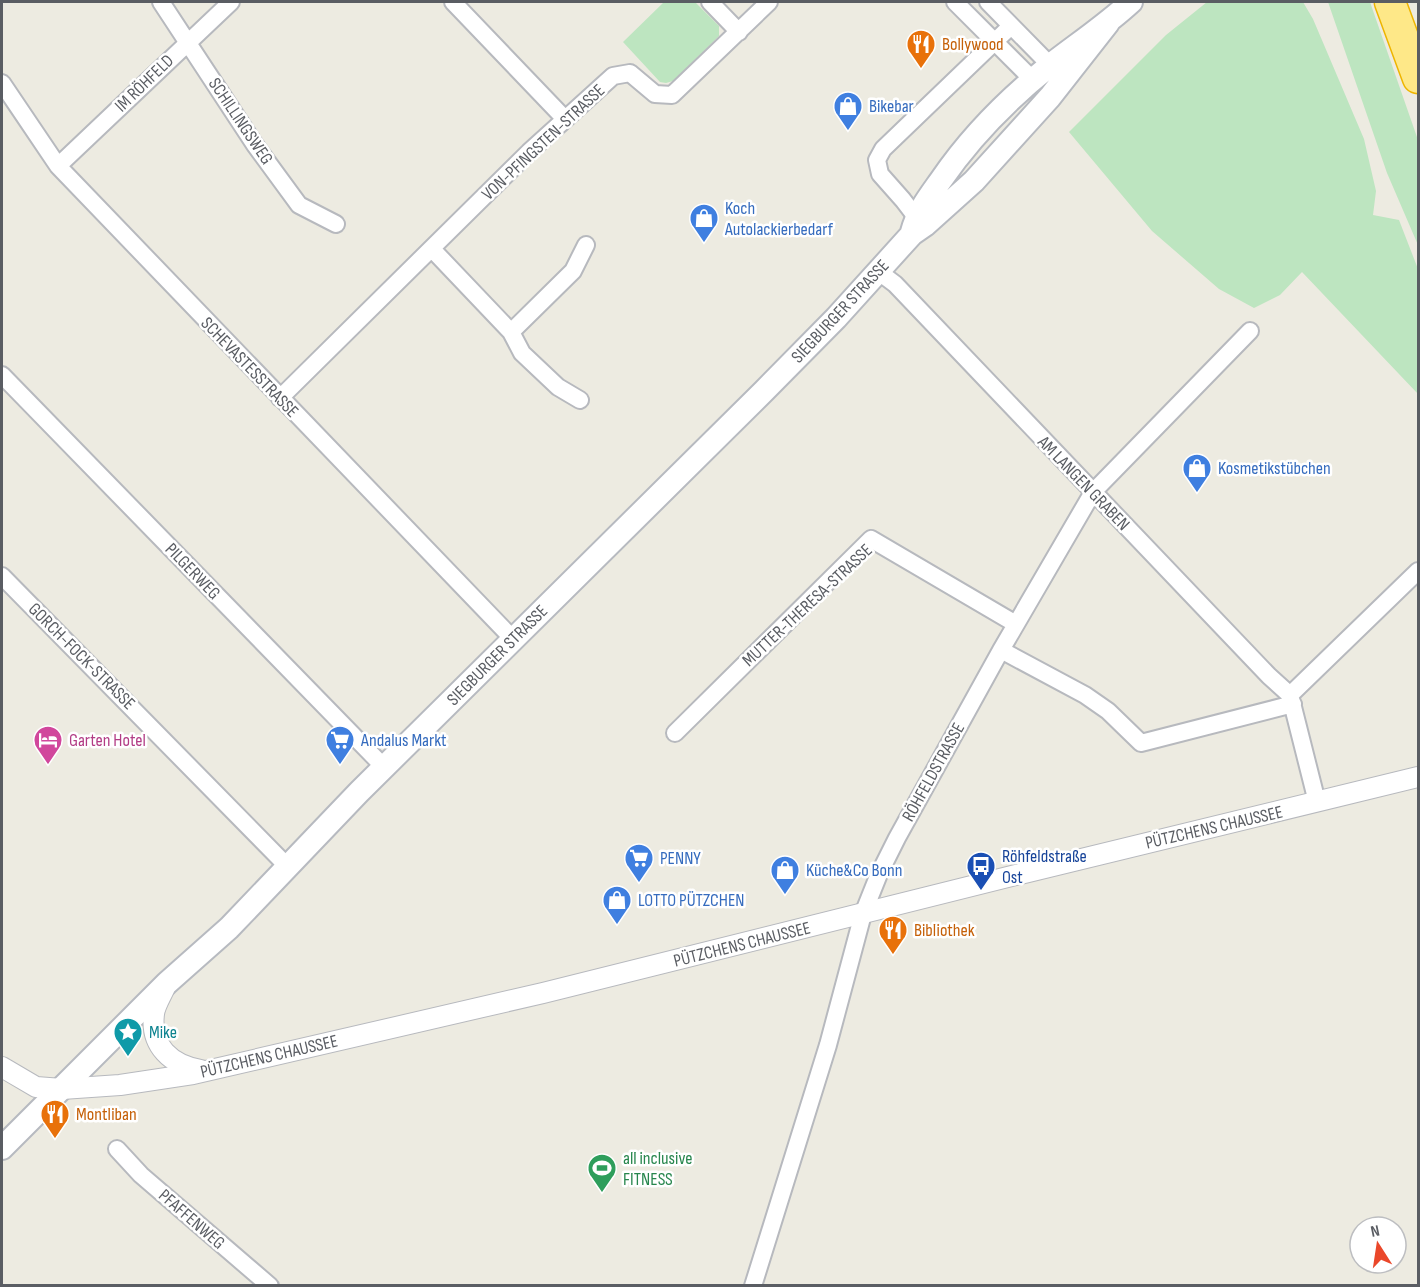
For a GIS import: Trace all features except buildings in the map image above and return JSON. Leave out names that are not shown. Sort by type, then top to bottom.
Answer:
[{"type":"highway","points":[[1390,2],[1419,78]]},
{"type":"main road","name":"SIEGBURGER STRASSE","points":[[2,1148],[167,983],[229,928],[384,767],[772,383],[879,272],[918,225],[955,159],[981,128],[1050,65],[1108,23],[1131,2]]},
{"type":"main road","name":"SIEGBURGER STRASSE","points":[[918,225],[974,181],[1050,97],[1108,23]]},
{"type":"main road","points":[[1033,80],[1050,97]]},
{"type":"street","name":"SCHILLINGSWEG","points":[[161,2],[255,146],[299,205],[336,224]]},
{"type":"street","name":"IM RÖHFELD","points":[[58,166],[231,2]]},
{"type":"street","points":[[453,2],[565,119]]},
{"type":"street","points":[[710,2],[739,32]]},
{"type":"street","name":"VON-PFINGSTEN-STRASSE","points":[[280,398],[565,119],[613,76],[630,73],[655,94],[672,95],[769,2]]},
{"type":"street","points":[[955,2],[1033,80]]},
{"type":"street","points":[[988,2],[1050,65]]},
{"type":"street","points":[[918,225],[880,174],[877,160],[883,148],[1011,26]]},
{"type":"street","name":"SCHEVASTESSTRASSE","points":[[2,83],[58,166],[513,639]]},
{"type":"street","points":[[511,332],[573,271],[586,245]]},
{"type":"street","points":[[432,249],[511,332],[522,353],[558,387],[580,400]]},
{"type":"street","name":"AM LANGEN GRABEN","points":[[879,272],[895,284],[1292,700]]},
{"type":"street","name":"RÖHFELDSTRASSE","points":[[753,1286],[828,1045],[863,914],[879,873],[897,838],[1001,650],[1093,492],[1250,331]]},
{"type":"street","name":"PILGERWEG","points":[[2,375],[384,767]]},
{"type":"street","name":"MUTTER-THERESA-STRASSE","points":[[675,733],[871,539],[1016,624]]},
{"type":"street","points":[[1001,650],[1085,695],[1108,711],[1142,743],[1292,700],[1419,571]]},
{"type":"street","name":"GORCH-FOCK-STRASSE","points":[[2,576],[287,866]]},
{"type":"street","points":[[1292,700],[1317,802]]},
{"type":"street","name":"PÜTZCHENS CHAUSSEE","points":[[2,1067],[36,1087],[62,1089],[120,1085],[193,1074],[543,993],[1419,777]]},
{"type":"street","points":[[167,983],[154,1012],[155,1036],[169,1057],[182,1066],[206,1070]]},
{"type":"street","name":"PFAFFENWEG","points":[[117,1149],[141,1175],[270,1286]]},
{"type":"green space","points":[[664,2],[695,2],[719,26],[719,36],[673,81],[666,83],[660,82],[623,42]]},
{"type":"green space","points":[[1207,2],[1303,2],[1313,19],[1364,139],[1376,191],[1373,215],[1399,220],[1418,269],[1418,394],[1302,272],[1280,295],[1254,308],[1219,289],[1152,231],[1069,132],[1166,35]]},
{"type":"green space","points":[[1328,2],[1370,2],[1418,140],[1418,245],[1387,173]]},
{"type":"place","name":"Bollywood","points":[[921,70]]},
{"type":"place","name":"Bikebar","points":[[848,132]]},
{"type":"place","name":"Koch Autolackierbedarf","points":[[704,244]]},
{"type":"place","name":"Kosmetikstübchen","points":[[1197,494]]},
{"type":"place","name":"Garten Hotel","points":[[48,766]]},
{"type":"place","name":"Andalus Markt","points":[[340,766]]},
{"type":"place","name":"PENNY","points":[[639,884]]},
{"type":"place","name":"Röhfeldstraße Ost","points":[[981,892]]},
{"type":"place","name":"Küche&Co Bonn","points":[[785,896]]},
{"type":"place","name":"LOTTO PÜTZCHEN","points":[[617,926]]},
{"type":"place","name":"Bibliothek","points":[[893,956]]},
{"type":"place","name":"Mike","points":[[128,1058]]},
{"type":"place","name":"Montliban","points":[[55,1140]]},
{"type":"place","name":"all inclusive FITNESS","points":[[602,1194]]}]
